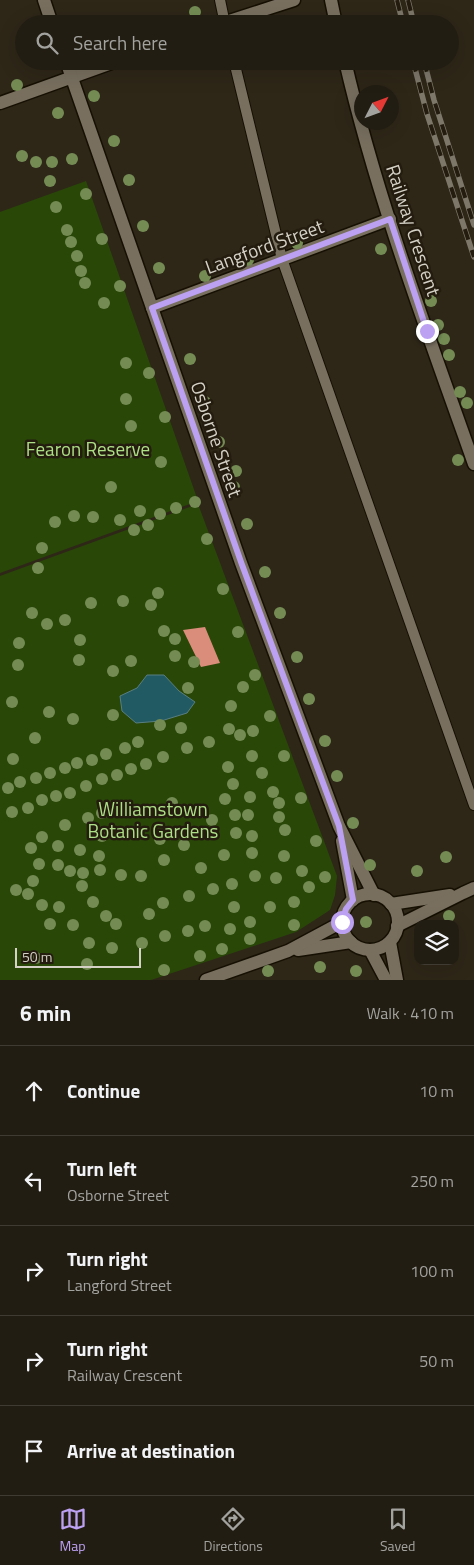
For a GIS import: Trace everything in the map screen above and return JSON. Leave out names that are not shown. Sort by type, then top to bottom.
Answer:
[{"type":"street","points":[[44,0],[49,15]]},
{"type":"street","points":[[248,15],[294,0]]},
{"type":"street","points":[[331,0],[334,15]]},
{"type":"street","name":"Osborne Street","points":[[69,70],[241,562],[339,826],[374,895]]},
{"type":"street","points":[[0,103],[94,70]]},
{"type":"street","name":"Railway Crescent","points":[[347,70],[356,108],[390,219],[474,464]]},
{"type":"street","name":"Langford Street","points":[[152,308],[390,219]]},
{"type":"street","name":"Osborne Street","points":[[339,826],[353,900]]},
{"type":"street","points":[[391,904],[468,890]]},
{"type":"street","points":[[398,926],[468,890]]},
{"type":"street","points":[[366,895],[374,895],[391,904],[395,910],[398,926],[390,942],[370,950],[356,946],[351,942],[346,936],[342,922],[346,909],[353,900],[366,895]]},
{"type":"street","points":[[206,980],[288,951],[342,922]]},
{"type":"street","points":[[288,951],[351,942]]},
{"type":"street","points":[[390,942],[397,980]]},
{"type":"street","points":[[370,950],[386,980]]},
{"type":"lane","points":[[220,0],[222,15]]},
{"type":"lane","points":[[236,70],[282,259],[474,805]]},
{"type":"green space","name":"Fearon Reserve","points":[[86,181],[198,501],[0,573],[0,212]]},
{"type":"green space","name":"Williamstown Botanic Gardens","points":[[198,504],[337,876],[335,895],[330,910],[296,932],[151,980],[0,980],[0,576]]},
{"type":"water","points":[[147,675],[164,675],[179,691],[195,702],[187,713],[161,721],[136,723],[122,711],[120,696],[137,688]]},
{"type":"building","points":[[205,627],[220,663],[201,667],[183,630]]},
{"type":"railway","points":[[397,0],[401,15]]},
{"type":"railway","points":[[408,0],[412,15]]},
{"type":"railway","points":[[415,70],[427,114],[474,257]]},
{"type":"railway","points":[[426,70],[474,225]]},
{"type":"route","points":[[342,922],[343,915],[353,900],[339,826],[241,562],[152,308],[390,219],[427,331]]}]
